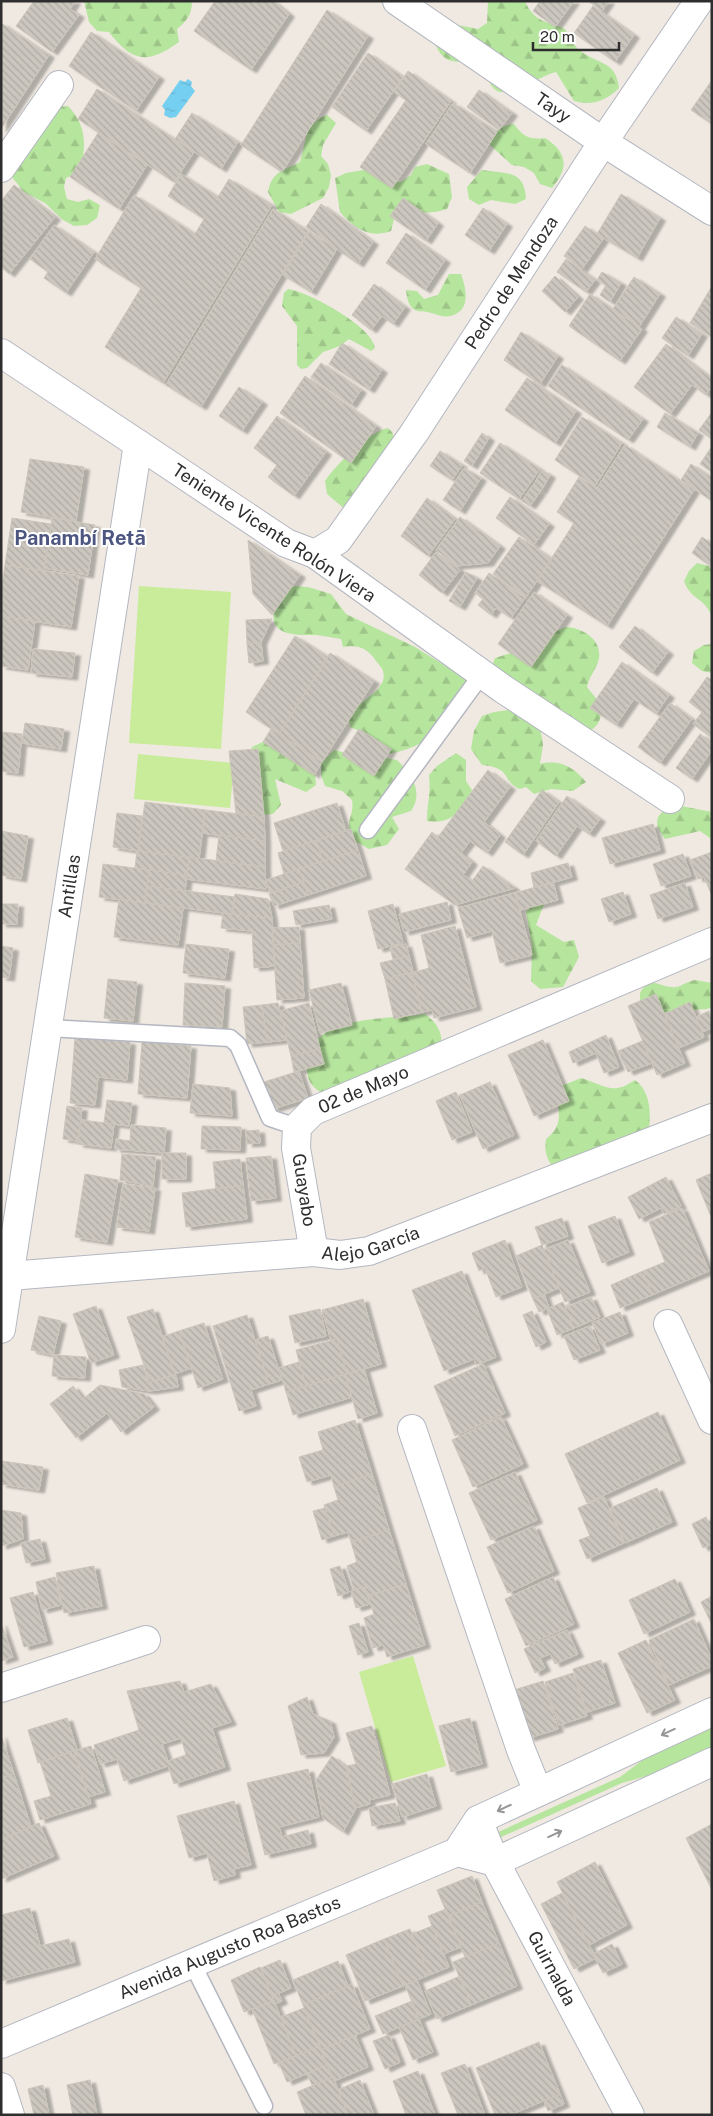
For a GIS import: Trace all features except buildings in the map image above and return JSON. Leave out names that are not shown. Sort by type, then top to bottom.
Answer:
[{"type":"street","name":"Tayy","points":[[397,1],[603,142],[712,211]]},
{"type":"street","name":"Pedro de Mendoza","points":[[315,554],[338,540],[414,433],[603,142],[699,1]]},
{"type":"street","points":[[1,168],[58,85]]},
{"type":"street","name":"Teniente Vicente Rolón Viera","points":[[1,352],[286,543],[315,554],[482,674],[670,799]]},
{"type":"street","name":"Antillas","points":[[2,1325],[8,1276],[138,444]]},
{"type":"street","name":"02 de Mayo","points":[[297,1127],[313,1111],[712,942]]},
{"type":"street","name":"Alejo García","points":[[8,1276],[314,1252],[340,1255],[369,1251],[712,1118]]},
{"type":"street","name":"Guayabo","points":[[297,1127],[296,1148],[314,1252]]},
{"type":"street","points":[[668,1324],[712,1420]]},
{"type":"street","points":[[412,1429],[521,1750],[538,1792]]},
{"type":"street","points":[[1,1688],[146,1640]]},
{"type":"street","points":[[712,1712],[478,1820],[457,1852],[495,1862],[712,1762]]},
{"type":"street","name":"Guirnalda","points":[[478,1820],[495,1862],[630,2115]]},
{"type":"street","name":"Avenida Augusto Roa Bastos","points":[[1,2044],[193,1965],[457,1852]]},
{"type":"street","points":[[1,2087],[10,2115]]},
{"type":"lane","points":[[368,830],[482,674]]},
{"type":"lane","points":[[48,1028],[230,1038],[238,1045],[270,1118],[297,1127]]},
{"type":"lane","points":[[193,1965],[264,2106]]},
{"type":"green space","points":[[84,1],[192,1],[188,17],[177,29],[179,42],[158,54],[141,57],[125,49],[109,32],[97,31],[89,22]]},
{"type":"green space","points":[[488,1],[525,1],[536,17],[565,29],[578,49],[609,67],[614,72],[619,88],[604,99],[593,103],[574,101],[556,72],[522,88],[501,92],[495,89],[485,76],[470,65],[455,62],[444,57],[437,47],[434,36],[453,24],[478,29],[487,23]]},
{"type":"green space","points":[[68,106],[79,121],[84,137],[84,145],[79,172],[66,178],[64,187],[67,199],[78,202],[89,199],[100,205],[97,218],[87,225],[74,226],[63,220],[45,203],[24,192],[8,172],[55,107]]},
{"type":"green space","points":[[327,115],[336,123],[323,145],[321,156],[328,164],[331,175],[329,187],[323,198],[291,214],[279,212],[268,192],[272,180],[279,172],[300,162],[310,128],[319,119]]},
{"type":"green space","points":[[514,124],[527,137],[545,138],[562,155],[564,161],[561,174],[552,188],[540,184],[534,173],[524,167],[512,165],[490,145],[501,127]]},
{"type":"green space","points":[[427,164],[449,174],[452,197],[447,209],[419,212],[401,209],[394,219],[391,231],[376,234],[356,227],[340,212],[335,178],[346,173],[369,169],[389,182],[401,182],[411,175],[415,167]]},
{"type":"green space","points":[[482,170],[506,173],[518,178],[525,189],[526,199],[515,204],[491,200],[479,205],[469,199],[467,187]]},
{"type":"green space","points":[[449,274],[461,274],[466,292],[462,309],[457,313],[444,316],[416,311],[409,304],[406,290],[417,291],[424,299],[438,295]]},
{"type":"green space","points":[[288,289],[324,303],[339,312],[364,330],[372,340],[375,348],[371,351],[349,339],[340,346],[323,352],[307,368],[301,369],[297,365],[297,326],[282,306],[284,293]]},
{"type":"green space","points":[[388,428],[392,432],[397,445],[346,510],[327,494],[325,481],[344,458],[362,442]]},
{"type":"green space","points":[[697,563],[709,566],[712,569],[712,617],[706,606],[690,592],[684,581],[689,571]]},
{"type":"green space","points":[[139,586],[231,592],[221,749],[129,743]]},
{"type":"green space","points":[[295,586],[308,587],[331,594],[346,614],[415,647],[468,680],[470,705],[442,730],[421,743],[398,752],[386,754],[376,748],[373,737],[350,727],[348,715],[377,690],[384,678],[382,669],[367,651],[352,646],[343,647],[341,639],[317,635],[295,635],[276,626],[274,611],[277,603],[284,590]]},
{"type":"green space","points":[[565,627],[577,629],[589,635],[594,640],[599,651],[598,662],[587,687],[602,706],[601,716],[596,726],[584,734],[491,669],[495,658],[517,651]]},
{"type":"green space","points":[[712,644],[712,673],[702,671],[692,663],[694,651],[704,645]]},
{"type":"green space","points":[[515,709],[540,726],[543,745],[540,764],[554,763],[566,766],[576,772],[586,782],[573,791],[551,789],[534,794],[526,787],[520,789],[514,786],[503,772],[498,769],[482,765],[471,749],[474,731],[482,716]]},
{"type":"green space","points":[[263,742],[273,745],[315,774],[316,785],[306,792],[275,779],[281,805],[273,814],[261,815],[250,758],[252,747]]},
{"type":"green space","points":[[334,750],[379,761],[385,758],[397,760],[411,778],[416,790],[415,804],[411,811],[392,817],[399,829],[387,845],[369,849],[353,840],[349,827],[352,800],[342,791],[325,786],[321,775],[321,763]]},
{"type":"green space","points":[[456,753],[466,760],[466,781],[472,790],[465,804],[455,815],[443,821],[427,821],[430,788],[429,775],[437,766]]},
{"type":"green space","points":[[138,754],[234,763],[230,808],[134,799]]},
{"type":"green space","points":[[676,805],[712,812],[712,848],[710,838],[700,831],[665,839],[658,828],[658,818],[664,811]]},
{"type":"green space","points":[[546,899],[536,925],[564,942],[574,940],[579,957],[563,987],[540,989],[531,981],[532,946],[526,912],[535,902]]},
{"type":"green space","points":[[695,980],[712,983],[712,1007],[655,1013],[640,1005],[640,993],[648,984],[656,983],[676,987]]},
{"type":"green space","points":[[425,1014],[438,1027],[442,1044],[327,1095],[316,1089],[311,1083],[307,1071],[309,1052],[318,1038],[333,1029],[351,1023],[371,1019]]},
{"type":"green space","points":[[581,1078],[608,1088],[627,1085],[635,1080],[647,1096],[650,1115],[649,1129],[556,1171],[547,1156],[545,1144],[546,1139],[556,1127],[558,1121],[559,1087]]},
{"type":"green space","points":[[413,1656],[446,1766],[391,1782],[359,1672]]},
{"type":"green space","points":[[712,1728],[712,1747],[650,1775],[622,1783],[499,1838],[496,1833],[620,1777],[644,1759]]},
{"type":"water","points":[[188,79],[192,82],[191,86],[195,91],[176,117],[170,118],[164,115],[165,110],[162,106],[180,80],[185,82]]},
{"type":"district","name":"Panambí Retã","points":[[80,538]]}]
